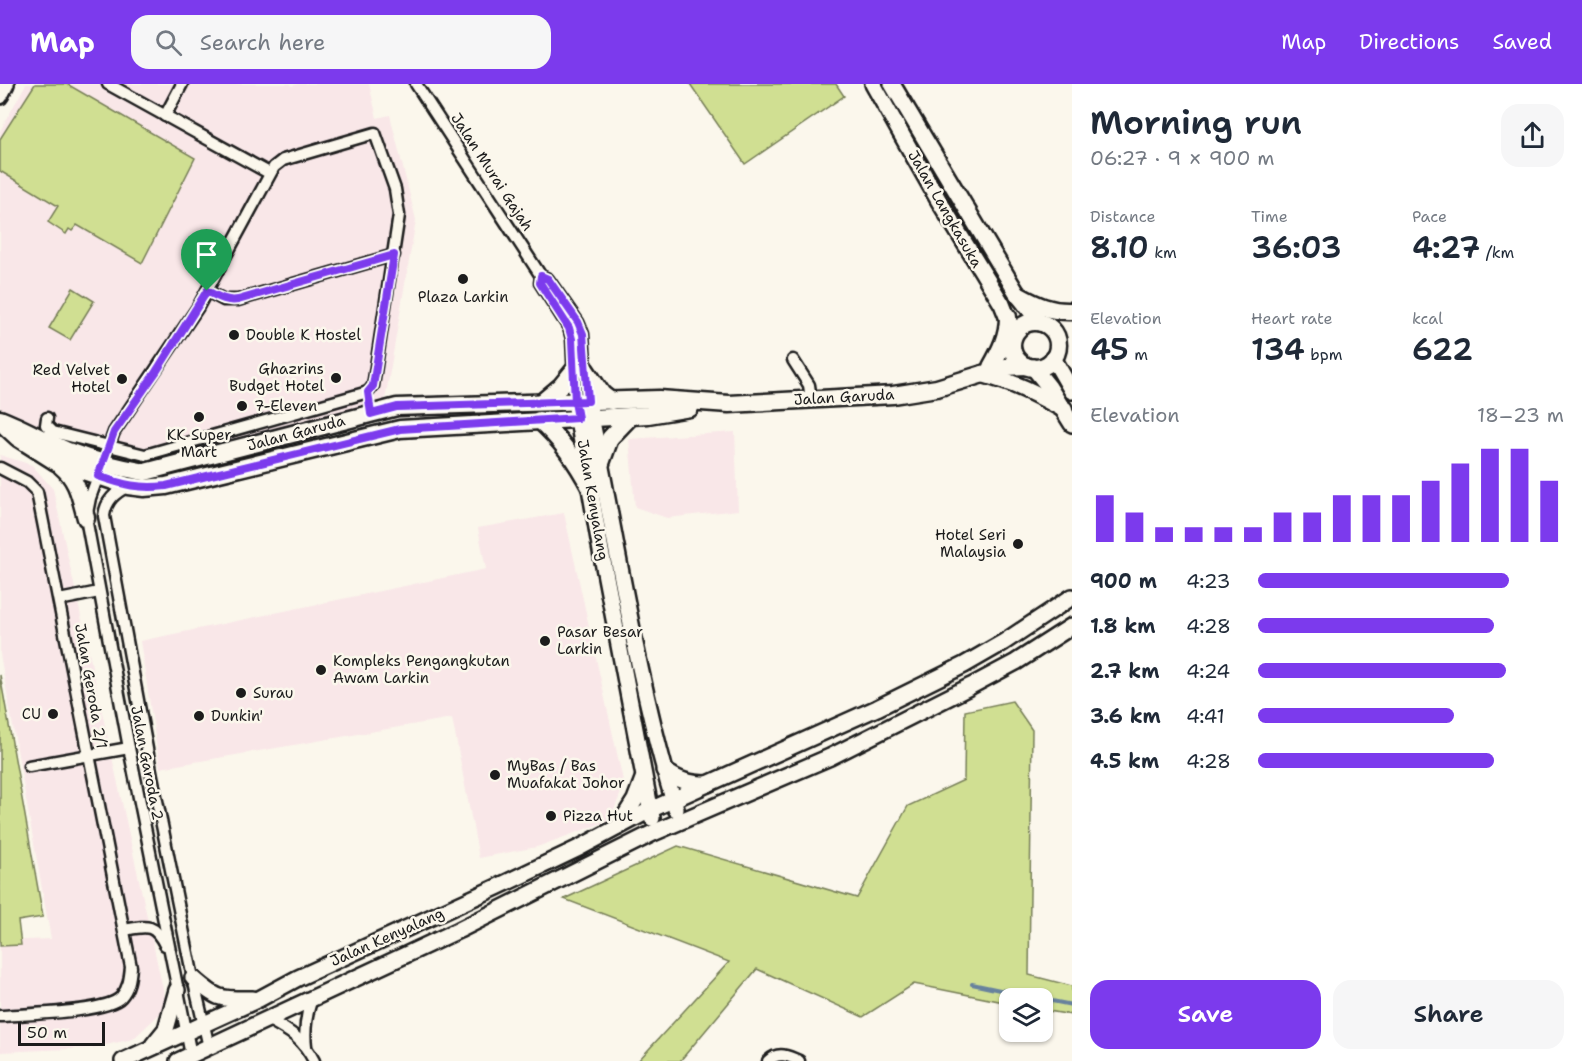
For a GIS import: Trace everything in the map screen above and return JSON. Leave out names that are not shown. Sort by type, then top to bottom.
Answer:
[{"type":"main road","points":[[1018,295],[1039,307],[1072,311]]},
{"type":"main road","points":[[983,372],[1004,342],[1008,317]]},
{"type":"main road","points":[[983,372],[1000,359],[1025,324],[1058,323],[1072,317]]},
{"type":"main road","points":[[1043,324],[1056,337],[1055,355]]},
{"type":"main road","points":[[1013,338],[1015,356],[1030,366],[1048,363],[1072,338]]},
{"type":"main road","name":"Jalan Garuda","points":[[0,420],[25,428],[69,452],[145,472],[397,407],[542,402],[631,416],[660,414],[712,404],[899,394],[937,388],[983,372],[1006,367],[1030,366]]},
{"type":"main road","points":[[542,402],[579,369],[610,401]]},
{"type":"main road","points":[[983,372],[1033,391],[1068,416]]},
{"type":"main road","name":"Jalan Garuda","points":[[0,420],[18,438],[56,462],[103,461],[128,486],[144,488],[166,486],[400,429],[539,420],[610,401],[658,399],[712,404]]},
{"type":"main road","points":[[601,463],[610,438],[631,416]]},
{"type":"main road","points":[[539,420],[561,441],[577,463],[591,489]]},
{"type":"main road","points":[[56,462],[76,482],[86,518]]},
{"type":"street","points":[[0,96],[6,84]]},
{"type":"street","points":[[47,418],[45,426],[103,461],[152,453],[368,392],[373,386],[394,255],[399,208],[395,189],[375,133],[283,160],[274,166],[270,173],[108,84]]},
{"type":"street","points":[[165,116],[182,84]]},
{"type":"street","name":"Jalan Murai Gajah","points":[[416,84],[541,276],[540,283],[569,328],[579,369],[583,410]]},
{"type":"street","name":"Jalan Langkasuka","points":[[873,84],[1008,317],[1013,338]]},
{"type":"street","name":"Jalan Langkasuka","points":[[892,84],[1018,295],[1043,324]]},
{"type":"street","name":"Jalan Garoda 2","points":[[185,1058],[186,1033],[86,518],[114,432],[156,372],[207,291],[270,173]]},
{"type":"street","points":[[207,291],[224,300],[238,300],[394,255]]},
{"type":"street","points":[[1055,355],[1072,391]]},
{"type":"street","points":[[793,360],[809,386],[811,399]]},
{"type":"street","points":[[1030,366],[1068,416]]},
{"type":"street","points":[[368,392],[371,414]]},
{"type":"street","name":"Jalan Kenyalang","points":[[185,1058],[459,930],[680,822],[664,770],[613,537],[601,463],[583,410]]},
{"type":"street","name":"Jalan Kenyalang","points":[[583,410],[591,489],[643,778],[656,832]]},
{"type":"street","name":"Jalan Geroda 2/1","points":[[0,468],[27,482],[37,492],[131,967],[130,981],[120,999],[96,1008],[0,1016]]},
{"type":"street","name":"Jalan Garoda 2","points":[[128,486],[112,496],[106,506],[104,516],[152,776],[209,1047]]},
{"type":"street","points":[[59,600],[99,592]]},
{"type":"street","points":[[673,801],[964,665],[1072,597]]},
{"type":"street","points":[[680,822],[830,757],[1016,662],[1072,626]]},
{"type":"street","points":[[29,766],[129,748]]},
{"type":"street","points":[[664,770],[678,780],[690,784],[711,784]]},
{"type":"street","points":[[616,829],[634,800],[643,778]]},
{"type":"street","name":"Jalan Kenyalang","points":[[123,1061],[497,887],[650,810],[673,801]]},
{"type":"street","points":[[497,887],[507,905]]},
{"type":"street","points":[[124,930],[144,926],[153,927],[169,952]]},
{"type":"street","points":[[193,978],[209,993],[221,999],[259,999]]},
{"type":"street","points":[[149,1049],[166,1029],[177,990]]},
{"type":"street","points":[[306,1046],[304,1033],[311,1000]]},
{"type":"street","points":[[268,1020],[297,1036],[306,1046],[314,1061]]},
{"type":"street","points":[[768,1061],[779,1055],[787,1055],[800,1061]]},
{"type":"shaded area","points":[[26,84],[291,84],[291,86],[369,84],[377,118],[390,115],[416,220],[384,406],[144,466],[57,440],[0,408],[0,131]]},
{"type":"shaded area","points":[[735,432],[738,510],[667,518],[635,507],[629,439]]},
{"type":"shaded area","points":[[0,455],[32,465],[53,489],[167,1007],[133,1039],[92,1048],[0,1052],[0,941],[51,939],[0,654]]},
{"type":"shaded area","points":[[564,513],[624,785],[610,820],[537,847],[479,858],[452,718],[160,768],[140,641],[486,569],[478,528]]},
{"type":"green space","points":[[35,84],[67,84],[195,158],[142,263],[77,225],[72,231],[69,229],[66,234],[48,222],[58,206],[0,171],[0,139]]},
{"type":"green space","points":[[690,84],[836,84],[844,96],[745,164]]},
{"type":"green space","points":[[73,288],[94,301],[70,340],[49,328]]},
{"type":"green space","points":[[0,675],[43,917],[18,921],[21,945],[0,946]]},
{"type":"green space","points":[[1012,701],[1032,730],[1029,975],[1072,986],[1072,1015],[1053,1012],[1053,988],[999,988],[999,1001],[914,984],[863,1017],[757,969],[680,1061],[638,1061],[729,962],[564,899],[678,846],[857,898],[908,806],[964,780],[965,711]]},
{"type":"waterway","points":[[972,984],[999,990]]},
{"type":"waterway","points":[[1053,1001],[1072,1005]]},
{"type":"place","name":"Plaza Larkin","points":[[463,279]]},
{"type":"place","name":"Double K Hostel","points":[[234,335]]},
{"type":"place","name":"Ghazrins Budget Hotel","points":[[336,378]]},
{"type":"place","name":"Red Velvet Hotel","points":[[122,379]]},
{"type":"place","name":"7-Eleven","points":[[242,406]]},
{"type":"place","name":"KK Super Mart","points":[[199,417]]},
{"type":"place","name":"Hotel Seri Malaysia","points":[[1018,544]]},
{"type":"place","name":"Pasar Besar Larkin","points":[[545,641]]},
{"type":"place","name":"Kompleks Pengangkutan Awam Larkin","points":[[321,670]]},
{"type":"place","name":"Surau","points":[[241,693]]},
{"type":"place","name":"CU","points":[[53,714]]},
{"type":"place","name":"Dunkin'","points":[[199,716]]},
{"type":"place","name":"MyBas / Bas Muafakat Johor","points":[[495,775]]},
{"type":"place","name":"Pizza Hut","points":[[551,816]]},
{"type":"route","points":[[207,291],[156,372],[114,432],[98,476],[128,486],[144,488],[166,486],[400,429],[578,418],[575,402],[572,339],[569,328],[540,283],[541,276],[548,279],[578,322],[583,334],[588,401],[575,402],[397,407],[371,414],[368,392],[373,386],[394,255],[238,300],[224,300],[207,291]]}]
